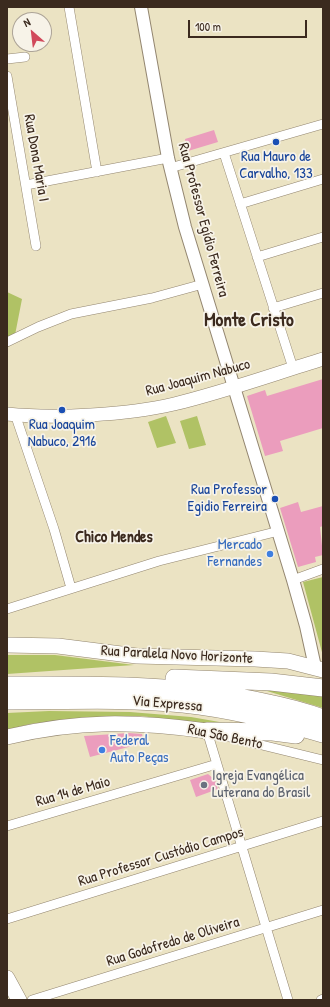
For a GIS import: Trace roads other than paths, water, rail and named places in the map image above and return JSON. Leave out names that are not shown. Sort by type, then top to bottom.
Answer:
[{"type":"highway","points":[[107,686],[136,680],[166,678],[272,682],[323,688]]},
{"type":"highway","name":"Via Expressa","points":[[7,685],[107,686],[181,689],[216,693],[285,707],[323,718]]},
{"type":"highway","name":"Via Expressa","points":[[7,701],[115,700],[185,704],[270,719],[323,734]]},
{"type":"highway","points":[[207,731],[273,732],[323,739]]},
{"type":"main road","name":"Rua Joaquim Nabuco","points":[[11,414],[72,415],[152,408],[188,400],[323,359]]},
{"type":"main road","name":"Rua Paralela Novo Horizonte","points":[[7,644],[58,646],[111,654],[164,658],[255,659],[288,661],[319,669]]},
{"type":"main road","name":"Rua São Bento","points":[[7,737],[68,726],[108,723],[145,723],[207,731]]},
{"type":"main road","points":[[7,978],[19,1000]]},
{"type":"street","points":[[69,7],[97,172]]},
{"type":"street","name":"Rua Professor Egídio Ferreira","points":[[141,7],[169,163],[185,227],[279,531],[319,669]]},
{"type":"street","points":[[7,58],[25,57]]},
{"type":"street","name":"Rua Dona Maria I","points":[[7,76],[36,246]]},
{"type":"street","points":[[26,184],[97,172],[169,163],[224,153],[323,124]]},
{"type":"street","points":[[224,153],[293,368]]},
{"type":"street","points":[[240,204],[323,179]]},
{"type":"street","points":[[257,257],[323,237]]},
{"type":"street","points":[[7,342],[38,327],[71,314],[152,298],[203,284]]},
{"type":"street","points":[[274,308],[323,293]]},
{"type":"street","points":[[11,414],[54,529],[71,588]]},
{"type":"street","points":[[10,609],[71,588],[159,561],[279,531]]},
{"type":"street","points":[[293,580],[323,569]]},
{"type":"street","points":[[207,731],[288,1000]]},
{"type":"street","name":"Rua São Bento","points":[[207,731],[323,760]]},
{"type":"street","name":"Rua 14 de Maio","points":[[7,826],[217,764]]},
{"type":"street","name":"Rua Professor Custódio Campos","points":[[7,919],[323,821]]},
{"type":"street","name":"Rua Godofredo de Oliveira","points":[[32,1000],[323,910]]},
{"type":"place","name":"Rua Mauro de Carvalho, 133","points":[[276,142]]},
{"type":"place","name":"Rua Joaquim Nabuco, 2916","points":[[62,410]]},
{"type":"place","name":"Rua Professor Egidio Ferreira","points":[[275,499]]},
{"type":"place","name":"Mercado Fernandes","points":[[270,554]]},
{"type":"place","name":"Federal Auto Peças","points":[[102,750]]},
{"type":"place","name":"Igreja Evangélica Luterana do Brasil","points":[[204,785]]},
{"type":"district","name":"Monte Cristo","points":[[249,321]]},
{"type":"district","name":"Chico Mendes","points":[[114,538]]}]
